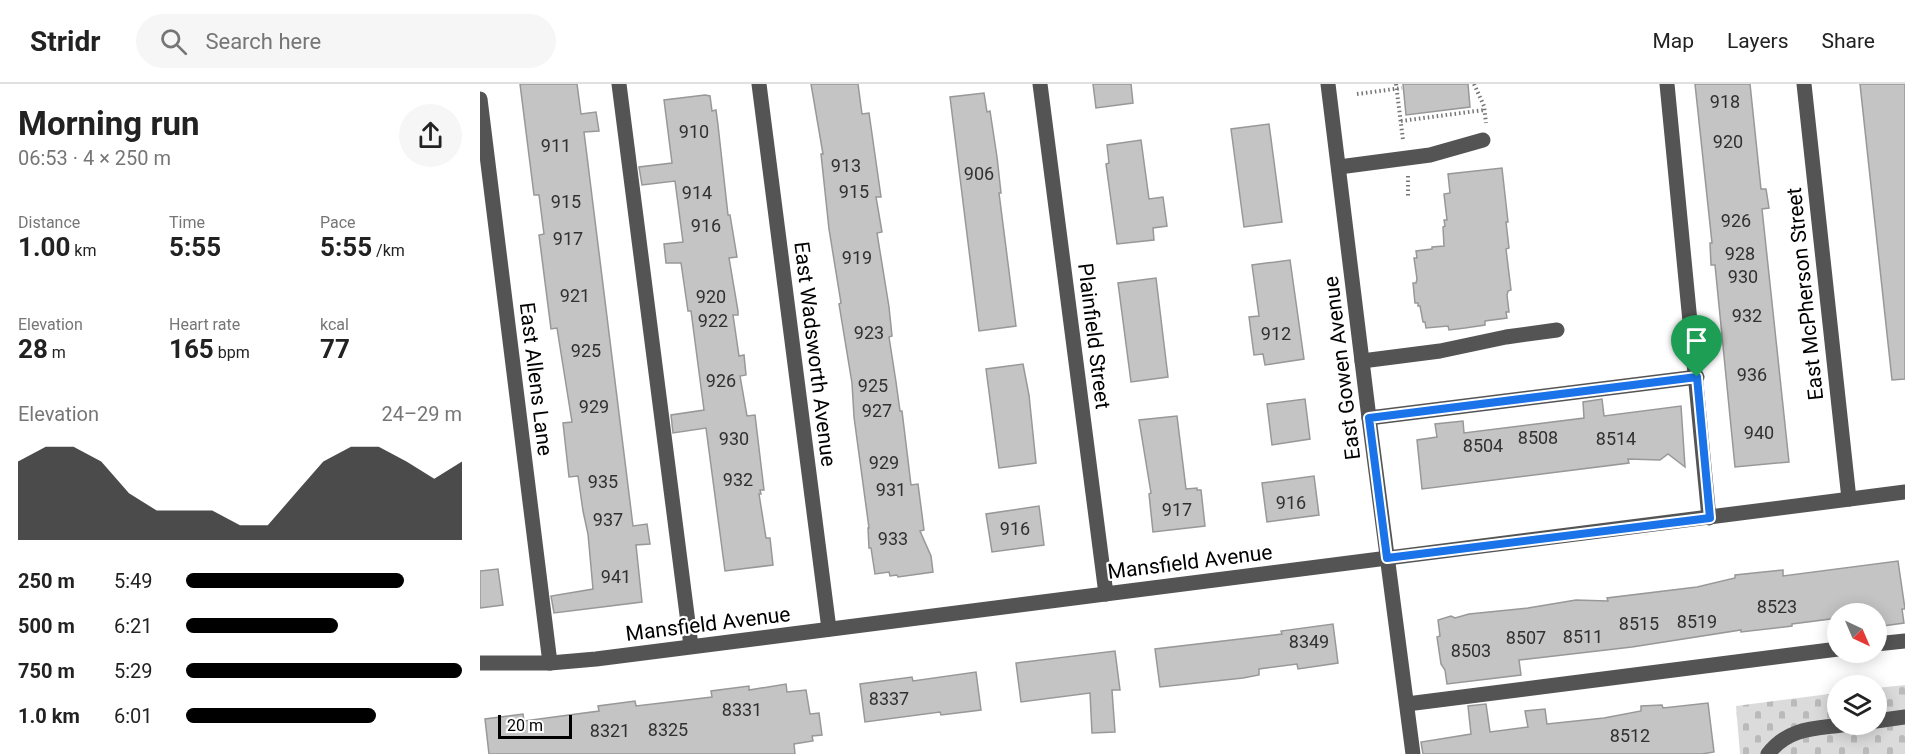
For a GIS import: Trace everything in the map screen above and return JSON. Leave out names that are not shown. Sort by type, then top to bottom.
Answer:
[{"type":"street","points":[[619,84],[691,646]]},
{"type":"street","name":"East Wadsworth Avenue","points":[[759,84],[829,629]]},
{"type":"street","name":"Plainfield Street","points":[[1040,84],[1106,594]]},
{"type":"street","name":"East Gowen Avenue","points":[[1328,84],[1413,754]]},
{"type":"street","points":[[1667,84],[1710,518]]},
{"type":"street","name":"East McPherson Street","points":[[1804,84],[1849,499]]},
{"type":"street","name":"East Allens Lane","points":[[480,99],[550,663]]},
{"type":"street","points":[[1339,167],[1430,155],[1485,136]]},
{"type":"street","points":[[1362,361],[1440,351],[1506,337],[1557,330]]},
{"type":"street","points":[[1369,418],[1697,377]]},
{"type":"street","name":"Mansfield Avenue","points":[[480,663],[550,663],[596,659],[1905,492]]},
{"type":"street","points":[[1887,642],[1905,640]]},
{"type":"street","points":[[1407,704],[1827,650]]},
{"type":"street","points":[[1887,719],[1905,717]]},
{"type":"street","points":[[1768,754],[1777,743],[1795,732],[1827,727]]},
{"type":"path","points":[[1474,84],[1484,110],[1485,136]]},
{"type":"path","points":[[1357,94],[1398,87],[1404,146]]},
{"type":"path","points":[[1401,121],[1484,110]]},
{"type":"path","points":[[1407,172],[1408,198]]},
{"type":"green space","points":[[1905,685],[1905,754],[1740,754],[1736,706],[1827,694],[1827,735],[1887,735],[1887,687]]},
{"type":"building","points":[[520,84],[577,84],[581,114],[596,112],[599,131],[584,132],[633,526],[647,524],[650,544],[636,545],[642,602],[554,613],[551,596],[593,589],[588,534],[578,476],[569,477],[563,423],[572,422],[557,328],[551,329],[539,235],[544,234],[539,195],[534,195]]},
{"type":"building","points":[[811,84],[858,84],[862,114],[869,113],[881,197],[876,197],[882,232],[877,233],[889,307],[892,336],[889,337],[900,411],[902,411],[911,485],[918,484],[924,530],[920,531],[931,556],[933,572],[898,577],[897,575],[890,576],[889,572],[875,574],[871,548],[869,548],[869,528],[854,417],[852,383],[829,229],[821,154],[823,154]]},
{"type":"building","points":[[1093,84],[1131,84],[1133,103],[1096,108]]},
{"type":"building","points":[[1403,84],[1468,84],[1470,107],[1406,115]]},
{"type":"building","points":[[1695,84],[1750,84],[1761,189],[1766,189],[1769,208],[1762,209],[1789,462],[1735,467],[1715,265],[1711,265],[1710,243],[1712,243]]},
{"type":"building","points":[[1860,84],[1905,84],[1905,379],[1892,380]]},
{"type":"building","points":[[984,93],[987,112],[990,111],[997,157],[1001,193],[999,193],[1016,326],[979,331],[950,97]]},
{"type":"building","points":[[710,96],[712,111],[716,110],[728,215],[730,215],[737,257],[729,258],[738,311],[738,315],[733,315],[739,356],[744,355],[746,375],[740,376],[747,416],[755,415],[764,490],[760,490],[761,494],[759,494],[766,538],[770,538],[773,565],[725,571],[706,428],[673,433],[671,415],[704,410],[691,311],[688,311],[681,263],[666,263],[664,244],[683,242],[675,181],[642,185],[639,167],[672,163],[664,100]]},
{"type":"building","points":[[1269,124],[1282,222],[1244,227],[1231,129]]},
{"type":"building","points":[[1141,140],[1149,199],[1163,197],[1167,226],[1153,228],[1154,240],[1117,244],[1106,164],[1109,163],[1107,145]]},
{"type":"building","points":[[1502,168],[1508,222],[1506,222],[1509,248],[1506,249],[1511,290],[1507,295],[1509,312],[1506,312],[1507,318],[1485,321],[1485,325],[1449,330],[1448,326],[1426,328],[1420,306],[1415,303],[1413,283],[1416,283],[1417,279],[1414,258],[1417,258],[1416,251],[1444,246],[1443,227],[1445,226],[1444,220],[1447,220],[1444,194],[1450,193],[1448,174]]},
{"type":"building","points":[[1290,260],[1304,359],[1265,365],[1263,354],[1254,355],[1249,317],[1259,316],[1252,265]]},
{"type":"building","points":[[1156,278],[1168,377],[1131,382],[1118,283]]},
{"type":"building","points":[[1023,364],[1029,395],[1036,463],[999,468],[986,369]]},
{"type":"building","points":[[1305,399],[1310,439],[1272,445],[1267,404]]},
{"type":"building","points":[[1602,399],[1604,416],[1681,406],[1685,467],[1668,454],[1660,460],[1628,459],[1629,463],[1422,489],[1417,440],[1437,437],[1435,424],[1463,421],[1464,433],[1584,418],[1583,402]]},
{"type":"building","points":[[1177,416],[1186,489],[1201,490],[1205,526],[1153,532],[1149,494],[1151,493],[1139,420]]},
{"type":"building","points":[[1314,476],[1319,515],[1267,522],[1262,483]]},
{"type":"building","points":[[1039,506],[1044,545],[992,552],[986,514]]},
{"type":"building","points":[[1898,561],[1905,609],[1902,609],[1904,623],[1887,625],[1887,603],[1827,603],[1827,619],[1792,624],[1792,626],[1741,632],[1741,630],[1632,647],[1519,660],[1521,675],[1447,684],[1445,670],[1441,664],[1437,637],[1440,636],[1438,620],[1451,616],[1455,618],[1469,614],[1576,600],[1608,601],[1607,598],[1697,587],[1735,578],[1735,575],[1783,570],[1783,576]]},
{"type":"building","points":[[498,569],[503,605],[480,608],[480,571]]},
{"type":"building","points":[[1333,624],[1338,663],[1298,669],[1297,664],[1259,669],[1259,675],[1243,678],[1160,687],[1155,649],[1282,634],[1281,631]]},
{"type":"building","points":[[1115,651],[1120,690],[1112,690],[1115,732],[1092,733],[1090,693],[1021,702],[1016,663]]},
{"type":"building","points":[[976,672],[981,710],[941,715],[940,712],[865,722],[860,684],[912,677],[913,681]]},
{"type":"building","points":[[786,684],[787,692],[806,690],[810,714],[819,713],[822,735],[812,736],[813,741],[794,744],[795,754],[489,754],[485,719],[523,714],[524,721],[599,711],[598,706],[635,701],[636,706],[712,697],[711,691],[749,686],[749,690]]},
{"type":"building","points":[[1708,703],[1714,752],[1702,754],[1423,754],[1421,742],[1471,734],[1468,706],[1486,704],[1490,732],[1528,727],[1525,711],[1545,709],[1547,724],[1604,718],[1641,711],[1641,706],[1662,705],[1663,708]]},
{"type":"route","points":[[1697,377],[1710,518],[1387,558],[1369,418],[1697,377]]}]
